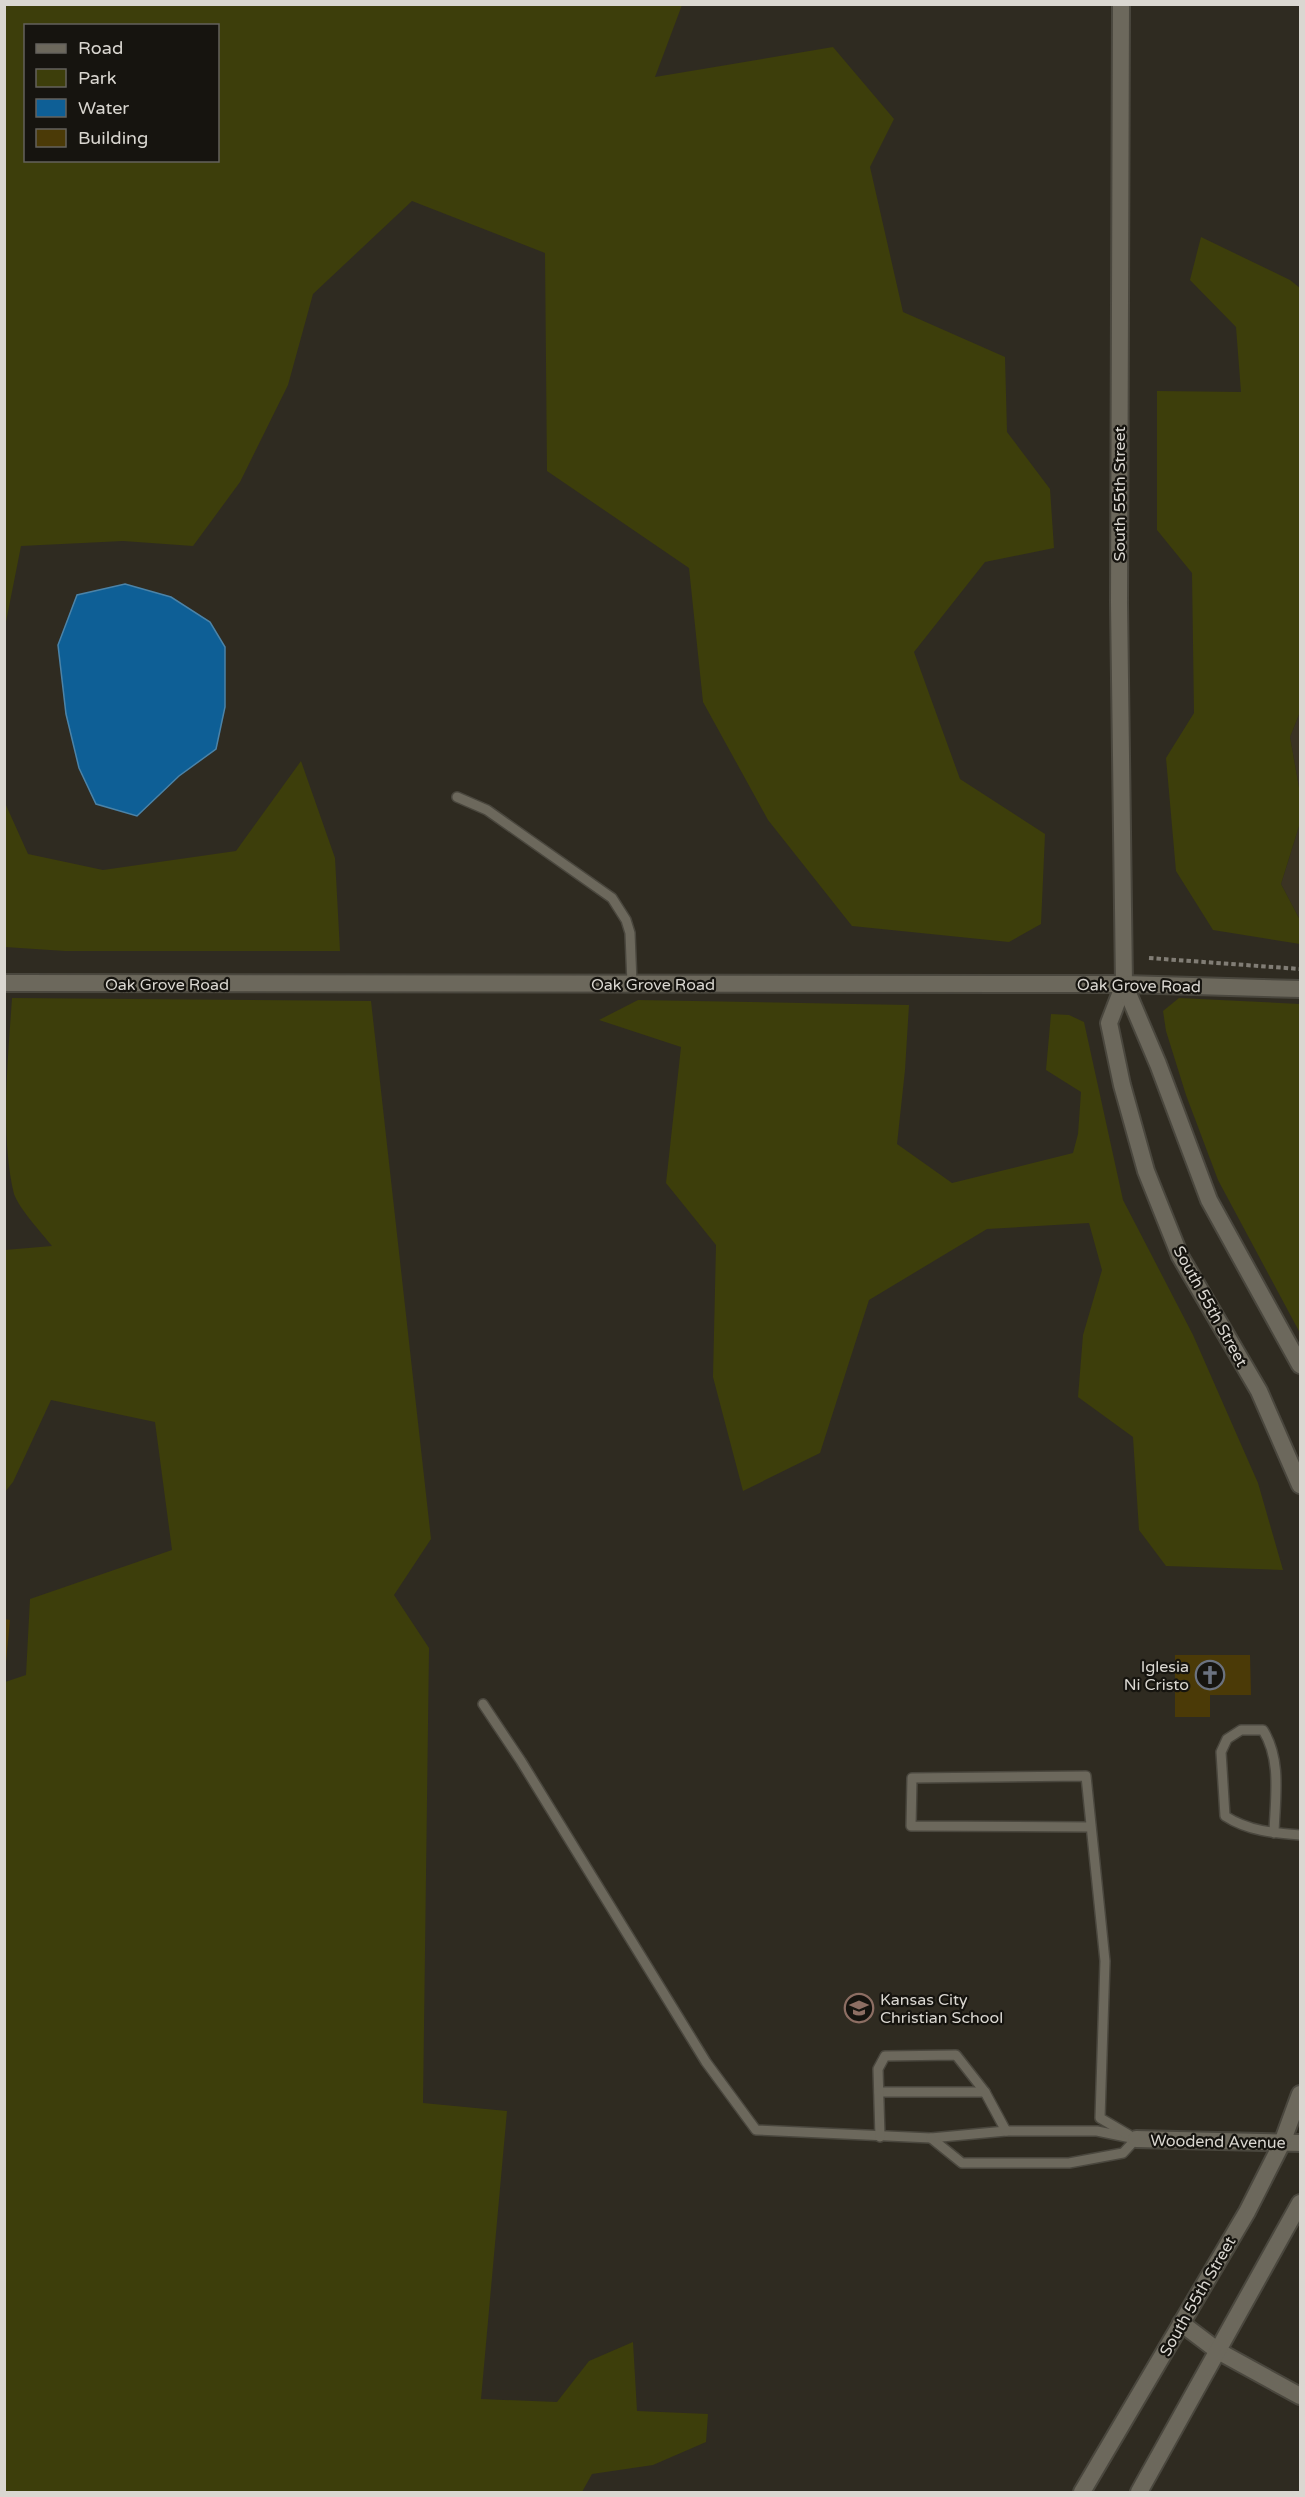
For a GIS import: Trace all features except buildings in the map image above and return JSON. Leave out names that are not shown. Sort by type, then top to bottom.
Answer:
[{"type":"street","name":"South 55th Street","points":[[1121,4],[1119,603],[1124,984],[1109,1023],[1122,1085],[1146,1171],[1180,1256],[1259,1391],[1300,1485]]},
{"type":"street","name":"Oak Grove Road","points":[[4,983],[1124,984],[1300,989]]},
{"type":"street","name":"South 55th Street","points":[[1124,984],[1158,1064],[1209,1200],[1300,1365]]},
{"type":"street","name":"South 55th Street","points":[[1082,2493],[1247,2212],[1282,2143],[1300,2094]]},
{"type":"street","name":"Woodend Avenue","points":[[1136,2139],[1300,2143]]},
{"type":"street","points":[[1139,2493],[1300,2203]]},
{"type":"street","points":[[1181,2323],[1218,2351],[1300,2396]]},
{"type":"lane","points":[[457,797],[487,810],[612,898],[626,920],[630,933],[632,984]]},
{"type":"lane","points":[[483,1704],[576,1848],[706,2062],[756,2130],[931,2138],[1006,2131],[1097,2131],[1136,2139]]},
{"type":"lane","points":[[1274,1833],[1276,1780],[1271,1744],[1263,1730],[1240,1730],[1227,1740],[1221,1752],[1225,1816],[1238,1825],[1274,1833],[1300,1835]]},
{"type":"lane","points":[[1091,1827],[911,1826],[912,1778],[1086,1776],[1106,1961],[1100,2118],[1136,2139]]},
{"type":"lane","points":[[880,2137],[879,2068],[885,2056],[956,2055],[985,2092],[1006,2131]]},
{"type":"lane","points":[[879,2092],[985,2092]]},
{"type":"lane","points":[[931,2138],[962,2163],[1069,2163],[1123,2153],[1136,2139]]},
{"type":"path","points":[[1149,958],[1300,969]]},
{"type":"shaded area","points":[[1300,712],[1300,793],[1290,737]]},
{"type":"shaded area","points":[[1300,823],[1300,920],[1281,884]]},
{"type":"green space","points":[[5,4],[682,5],[655,77],[833,47],[894,119],[870,167],[903,312],[1005,357],[1007,432],[1050,489],[1054,548],[985,562],[914,652],[960,779],[1045,834],[1041,924],[1009,942],[852,926],[768,820],[703,702],[689,568],[547,471],[545,253],[412,201],[313,294],[288,385],[240,482],[193,546],[123,541],[21,546],[5,627]]},
{"type":"green space","points":[[1201,237],[1290,280],[1300,288],[1300,712],[1290,737],[1300,793],[1300,823],[1281,884],[1300,920],[1300,944],[1213,930],[1176,871],[1166,758],[1194,713],[1192,573],[1157,530],[1157,391],[1241,392],[1236,327],[1190,280]]},
{"type":"green space","points":[[301,761],[335,858],[340,951],[65,951],[5,947],[5,803],[28,854],[103,870],[236,851]]},
{"type":"green space","points":[[12,998],[371,1001],[431,1539],[394,1595],[429,1648],[423,2103],[507,2111],[481,2399],[557,2402],[589,2361],[633,2342],[637,2411],[708,2414],[706,2442],[653,2465],[592,2474],[582,2492],[5,2492],[5,1682],[26,1675],[30,1599],[172,1550],[155,1422],[51,1400],[13,1482],[5,1492],[5,1250],[52,1246],[17,1200],[10,1171],[6,1097]]},
{"type":"green space","points":[[1179,998],[1300,1004],[1300,1333],[1218,1180],[1186,1095],[1166,1031],[1163,1011]]},
{"type":"green space","points":[[638,1000],[909,1005],[897,1144],[952,1183],[1073,1153],[1078,1134],[1081,1092],[1046,1070],[1051,1014],[1069,1015],[1084,1022],[1123,1200],[1193,1335],[1258,1483],[1283,1570],[1166,1566],[1139,1530],[1133,1437],[1078,1397],[1083,1335],[1102,1270],[1089,1223],[987,1229],[869,1300],[820,1453],[743,1491],[713,1377],[716,1245],[666,1183],[681,1047],[599,1020]]},
{"type":"water","points":[[125,584],[171,597],[210,622],[225,647],[225,707],[216,749],[179,776],[137,816],[96,804],[79,768],[66,714],[58,645],[77,595]]},
{"type":"place","name":"Iglesia Ni Cristo","points":[[1210,1675]]},
{"type":"place","name":"Kansas City Christian School","points":[[859,2008]]}]
